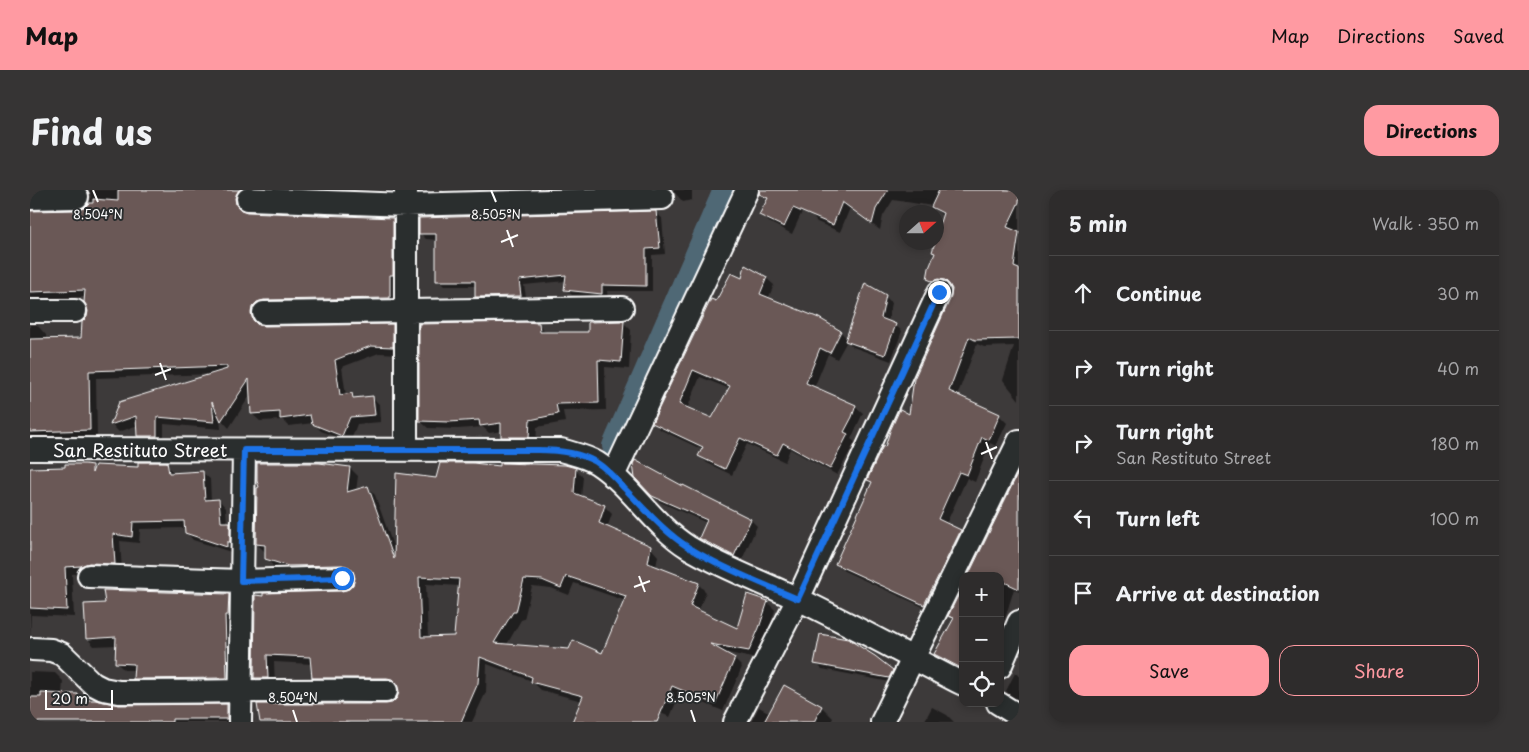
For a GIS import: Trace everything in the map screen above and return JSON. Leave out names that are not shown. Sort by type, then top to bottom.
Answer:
[{"type":"street","points":[[613,476],[747,190]]},
{"type":"street","points":[[30,198],[77,197]]},
{"type":"street","points":[[406,197],[406,450]]},
{"type":"street","points":[[248,199],[406,197],[662,198]]},
{"type":"street","points":[[735,722],[798,599],[939,292]]},
{"type":"street","points":[[264,313],[622,308]]},
{"type":"street","points":[[30,311],[75,311]]},
{"type":"street","points":[[882,722],[1019,441]]},
{"type":"street","name":"San Restituto Street","points":[[30,448],[561,450],[596,462],[613,476],[670,534],[688,547],[798,599],[959,682]]},
{"type":"street","points":[[240,722],[244,450]]},
{"type":"street","points":[[89,576],[241,581],[342,578]]},
{"type":"street","points":[[1002,662],[1019,622]]},
{"type":"street","points":[[32,648],[51,650],[62,654],[93,684],[103,689],[119,692],[386,691]]},
{"type":"street","points":[[1004,707],[1019,716]]},
{"type":"building","points":[[118,190],[239,190],[235,198],[236,205],[241,210],[247,212],[393,218],[393,275],[390,275],[390,298],[264,300],[257,302],[252,307],[251,313],[253,320],[258,325],[264,326],[393,324],[393,347],[371,346],[335,360],[340,395],[352,393],[353,398],[373,396],[375,415],[350,417],[342,436],[312,424],[310,415],[280,419],[280,412],[251,414],[249,379],[221,421],[212,402],[214,422],[157,417],[157,436],[137,436],[136,416],[110,425],[119,402],[227,369],[227,366],[89,371],[90,430],[30,432],[30,339],[81,338],[82,322],[87,317],[88,311],[84,302],[85,290],[30,292],[30,211],[77,210],[84,208],[89,203],[93,203],[93,199],[118,201]]},
{"type":"building","points":[[760,190],[888,190],[876,209],[872,224],[842,202],[833,225],[793,208],[784,227],[759,215],[768,198],[759,194]]},
{"type":"building","points":[[939,190],[1019,190],[1019,202],[1007,227],[1019,232],[1014,267],[1019,269],[1019,339],[975,340],[969,337],[949,391],[1000,414],[989,440],[982,437],[967,475],[959,472],[938,519],[961,530],[924,605],[835,564],[872,482],[867,480],[883,446],[885,447],[900,409],[909,414],[914,379],[951,297],[952,289],[945,280],[938,279],[932,281],[927,279],[935,253],[932,252],[933,250],[944,250],[944,205],[932,205]]},
{"type":"building","points":[[656,211],[660,248],[646,249],[646,286],[602,285],[602,294],[564,290],[566,275],[519,280],[521,296],[475,297],[475,281],[436,281],[436,234],[419,234],[419,218]]},
{"type":"building","points":[[745,265],[767,277],[760,294],[819,318],[841,331],[830,353],[820,348],[806,383],[856,405],[844,432],[848,434],[830,469],[783,443],[777,455],[740,438],[725,469],[698,456],[703,447],[652,423],[711,299],[716,301],[731,273],[742,278]],"holes":[[[693,370],[730,386],[712,418],[679,404]]]},
{"type":"building","points":[[865,283],[886,295],[881,318],[896,324],[885,355],[845,341]]},
{"type":"building","points":[[624,321],[621,362],[598,360],[599,403],[556,404],[558,414],[530,420],[529,437],[501,437],[501,423],[480,426],[479,420],[419,421],[419,324],[525,322],[539,323],[540,332],[588,332],[588,322]]},
{"type":"building","points":[[635,460],[751,519],[734,556],[699,538],[707,520],[652,496],[635,478],[633,464]]},
{"type":"building","points":[[138,462],[167,462],[169,473],[203,471],[205,500],[219,499],[221,522],[230,522],[230,542],[227,542],[227,547],[185,533],[184,521],[133,522],[132,537],[113,534],[115,564],[89,563],[81,566],[65,567],[67,610],[30,608],[30,468],[65,467],[65,464],[85,464],[92,465],[92,473],[95,465],[138,467]]},
{"type":"building","points":[[257,463],[319,463],[350,467],[347,492],[368,486],[394,559],[396,473],[436,478],[440,463],[473,463],[500,466],[500,463],[565,465],[576,468],[574,493],[605,505],[599,523],[651,546],[648,563],[699,583],[690,606],[737,628],[747,594],[768,601],[749,651],[710,644],[735,658],[715,704],[672,686],[657,722],[572,722],[583,696],[531,682],[532,677],[480,657],[478,683],[461,722],[260,722],[257,704],[386,704],[392,703],[397,698],[399,691],[397,684],[392,679],[387,678],[312,678],[310,657],[267,655],[268,678],[254,678],[255,595],[263,596],[263,593],[342,591],[349,589],[353,585],[355,578],[353,571],[349,567],[342,565],[288,566],[265,559],[265,545],[256,544],[257,488],[259,487]],"holes":[[[566,576],[626,596],[602,653],[573,640],[569,649],[494,643],[513,612],[516,612],[524,579],[542,580],[561,588]],[[419,577],[459,579],[454,636],[421,637]]]},
{"type":"building","points":[[1019,471],[1019,589],[1004,582],[1004,572],[970,572]]},
{"type":"building","points":[[103,590],[229,594],[228,615],[225,615],[227,678],[133,679],[134,664],[115,663],[116,637],[86,639],[84,604],[105,603]]},
{"type":"building","points":[[959,594],[959,667],[934,654],[954,618],[948,616]]},
{"type":"building","points":[[820,634],[848,639],[875,656],[893,670],[889,678],[814,664]]},
{"type":"building","points":[[784,685],[822,706],[814,722],[764,722]]},
{"type":"building","points":[[41,693],[78,694],[78,700],[95,700],[119,705],[227,704],[227,719],[172,719],[172,722],[30,722],[30,697],[41,697]]},
{"type":"waterway","points":[[614,446],[725,190]]},
{"type":"route","points":[[342,578],[241,581],[244,450],[561,450],[596,462],[613,476],[670,534],[688,547],[798,599],[939,292]]}]
